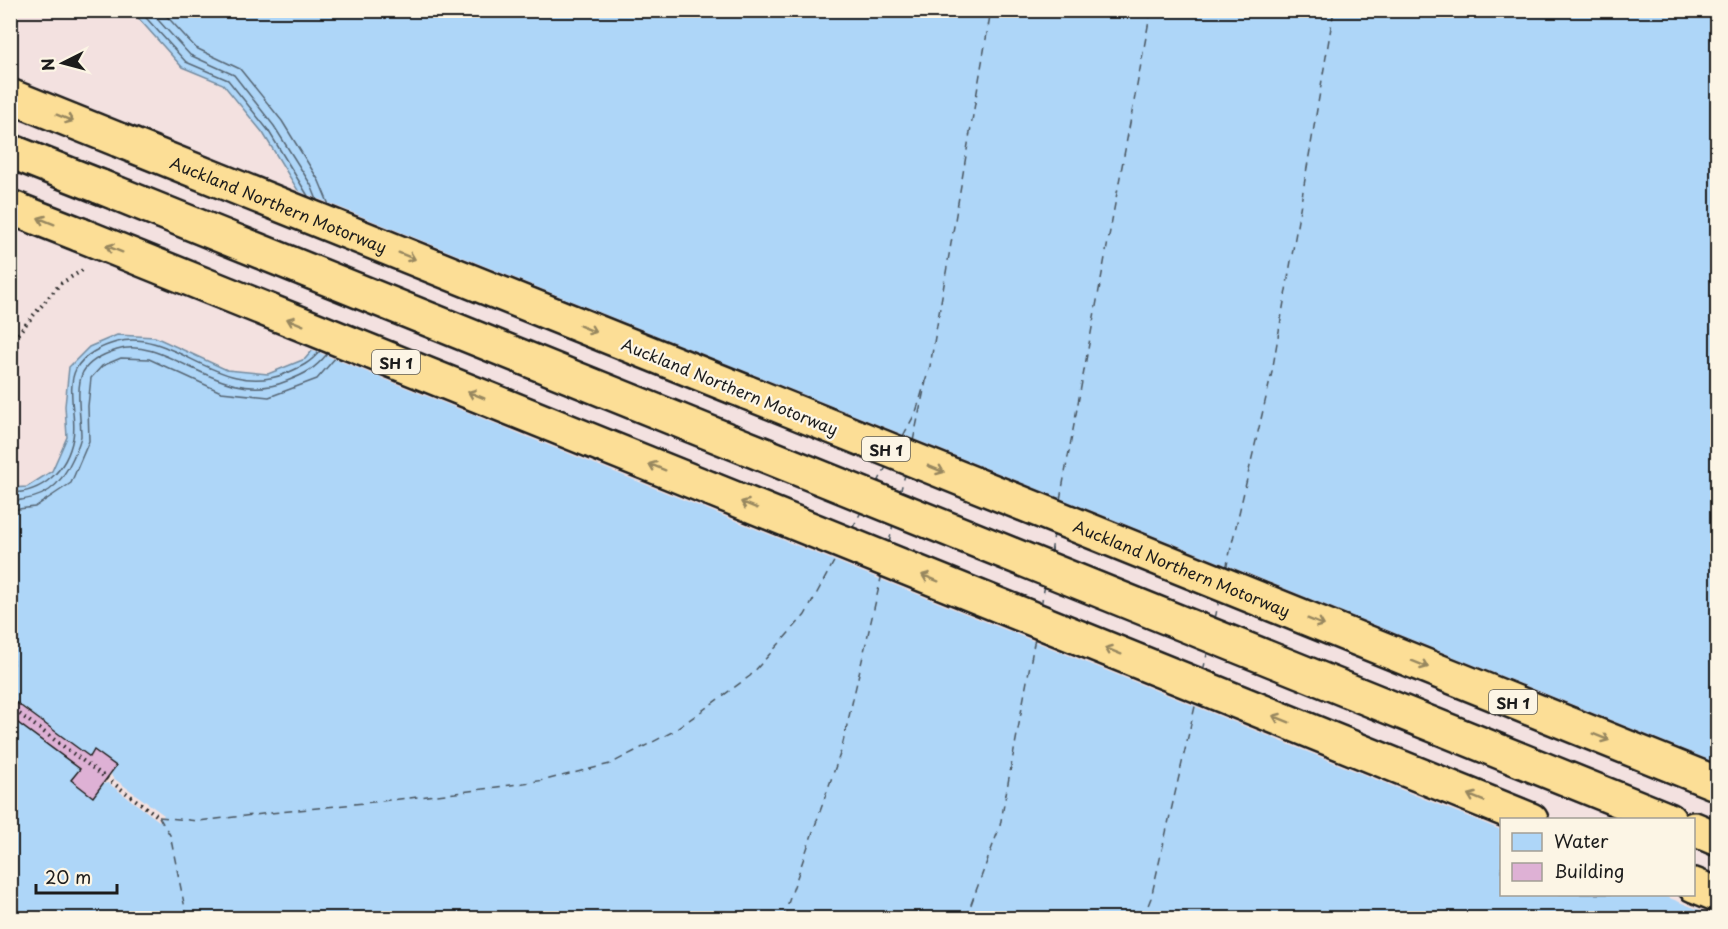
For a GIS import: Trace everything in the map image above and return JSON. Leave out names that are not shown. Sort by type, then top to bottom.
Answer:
[{"type":"highway","name":"Auckland Northern Motorway","points":[[10,96],[1718,784]]},
{"type":"highway","points":[[10,151],[1667,818]]},
{"type":"highway","name":"SH 1","points":[[10,207],[1529,818]]},
{"type":"highway","points":[[1695,829],[1718,839]]},
{"type":"highway","points":[[1695,885],[1718,895]]},
{"type":"path","points":[[10,707],[159,817]]},
{"type":"water","points":[[132,11],[1717,11],[1717,918],[11,918],[10,689],[13,684],[11,488],[27,487],[52,471],[67,437],[65,406],[69,367],[89,347],[117,335],[155,337],[227,370],[268,374],[305,359],[323,338],[329,296],[323,253],[299,192],[263,133],[223,84],[182,67]]},
{"type":"pier","points":[[294,189],[1717,763],[1717,917],[1664,896],[1695,896],[1695,818],[1500,818],[1500,830],[310,349],[321,336],[326,296],[320,254]]},
{"type":"pier","points":[[11,698],[89,757],[94,750],[116,766],[111,773],[112,777],[164,815],[159,821],[108,783],[103,784],[93,797],[71,780],[80,768],[10,717]]},
{"type":"building","points":[[10,698],[90,757],[94,750],[116,766],[93,797],[71,780],[80,769],[10,717]]},
{"type":"ferry route","points":[[903,436],[916,412],[930,366],[991,10]]},
{"type":"ferry route","points":[[1060,500],[1151,10]]},
{"type":"ferry route","points":[[1226,569],[1272,372],[1334,10]]},
{"type":"ferry route","points":[[913,441],[926,381]]},
{"type":"ferry route","points":[[877,484],[886,467]]},
{"type":"ferry route","points":[[900,493],[905,475]]},
{"type":"ferry route","points":[[852,529],[861,512]]},
{"type":"ferry route","points":[[889,543],[893,524]]},
{"type":"ferry route","points":[[1051,553],[1054,534]]},
{"type":"ferry route","points":[[159,817],[198,821],[455,793],[545,780],[610,764],[674,731],[750,676],[805,615],[837,556]]},
{"type":"ferry route","points":[[783,918],[841,751],[882,574]]},
{"type":"ferry route","points":[[1041,606],[1045,585]]},
{"type":"ferry route","points":[[1215,619],[1219,600]]},
{"type":"ferry route","points":[[966,918],[1000,826],[1035,638]]},
{"type":"ferry route","points":[[1203,671],[1208,650]]},
{"type":"ferry route","points":[[1143,918],[1151,898],[1196,702]]},
{"type":"ferry route","points":[[159,817],[170,835],[187,918]]}]
